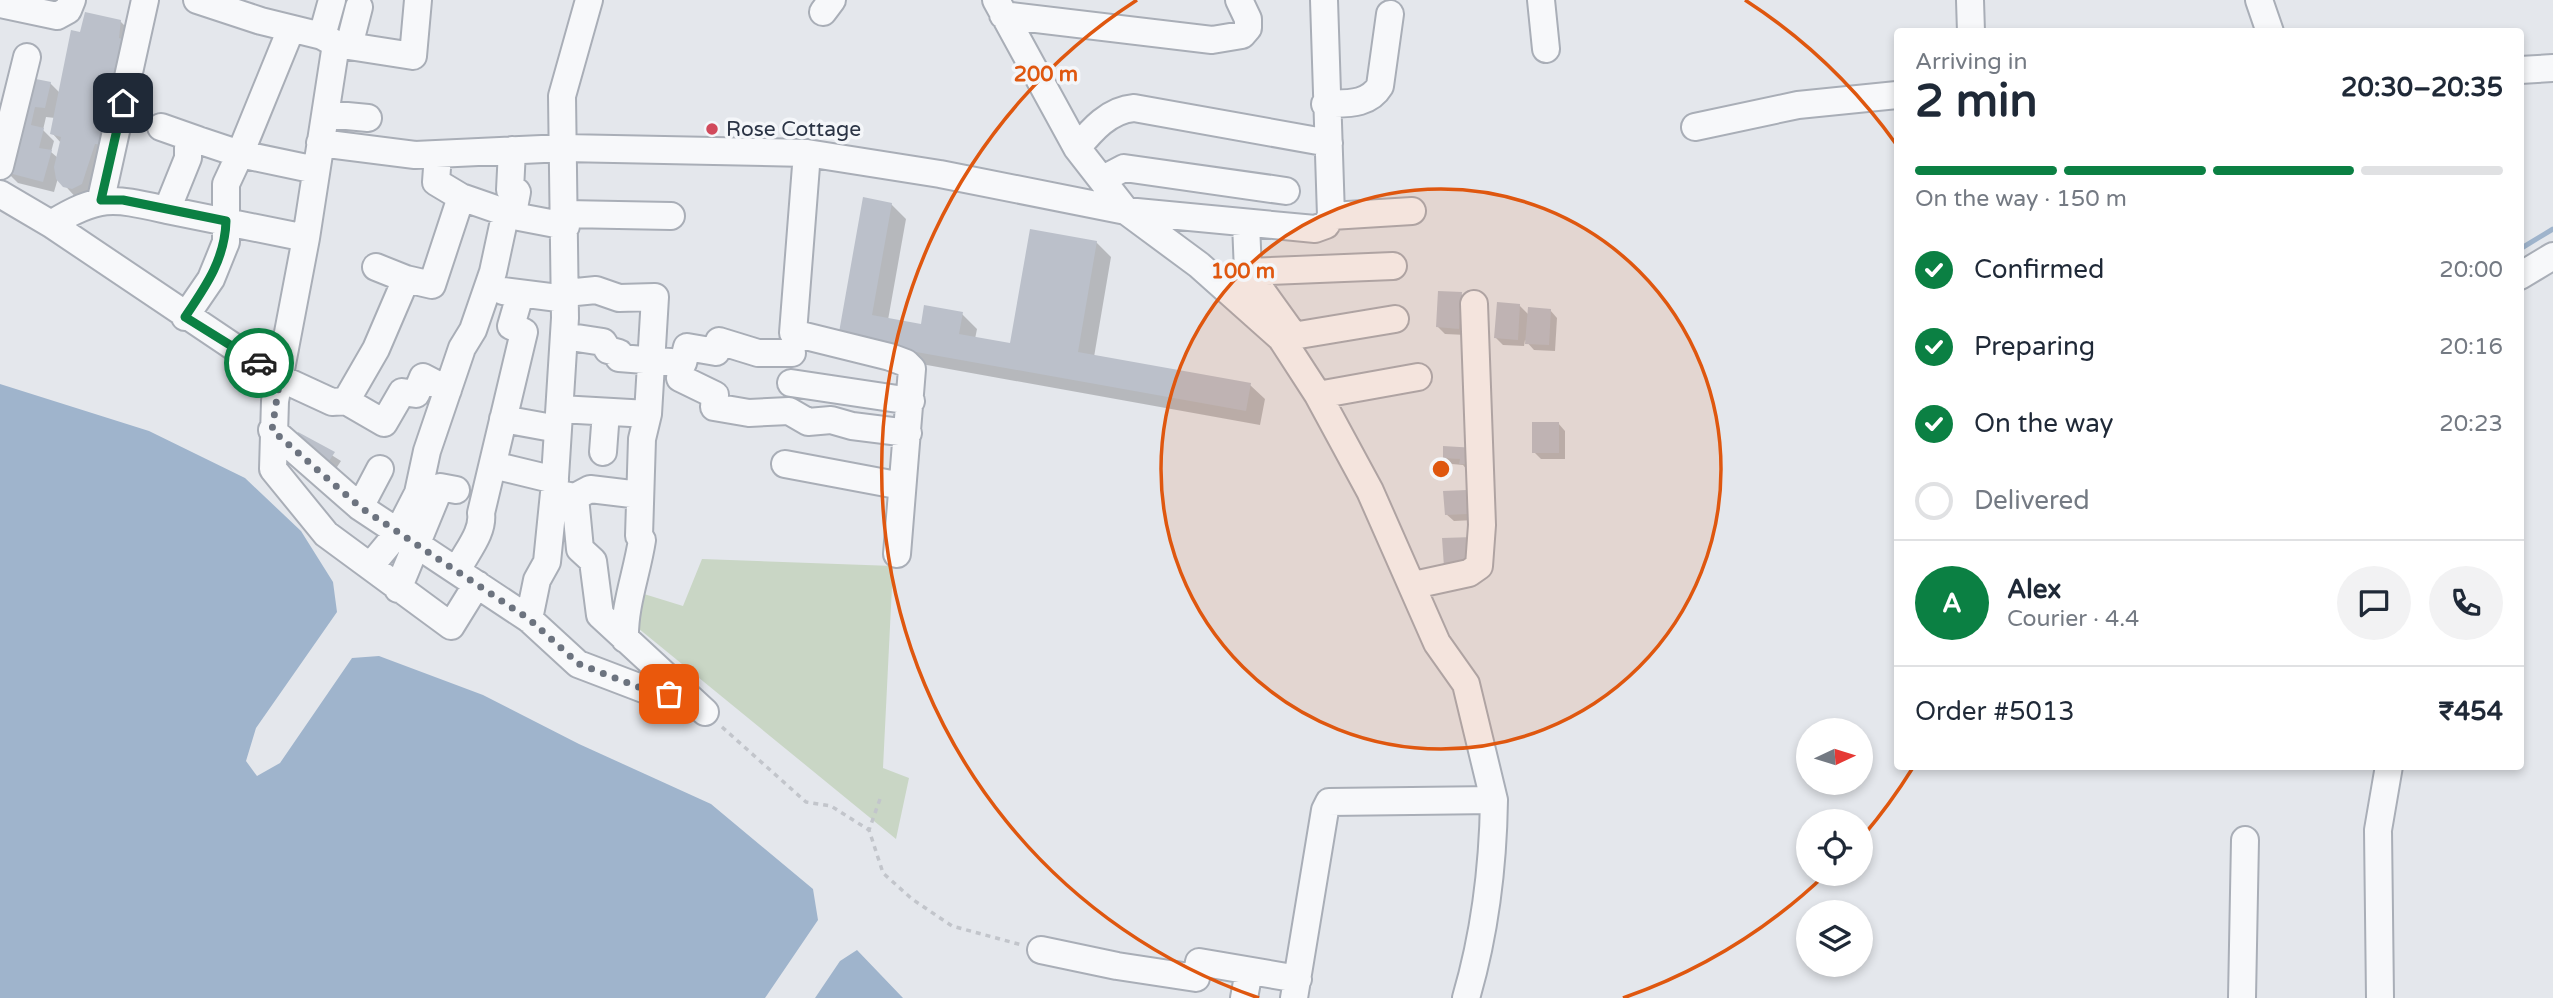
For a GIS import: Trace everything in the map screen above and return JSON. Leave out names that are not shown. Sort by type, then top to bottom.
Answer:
[{"type":"street","points":[[0,4],[57,16],[68,9],[72,0]]},
{"type":"street","points":[[101,200],[145,0]]},
{"type":"street","points":[[197,0],[264,11],[291,29],[336,42],[412,56],[418,0]]},
{"type":"street","points":[[332,0],[336,42],[306,238],[272,430],[273,469],[326,534],[451,626],[467,577],[469,545],[476,539],[482,520],[481,513],[524,332],[512,327],[520,295]]},
{"type":"street","points":[[529,619],[537,580],[547,562],[561,490],[559,419],[566,296],[562,96],[589,0]]},
{"type":"street","points":[[999,7],[1212,40],[1241,35],[1248,28],[1248,19],[1239,0]]},
{"type":"street","points":[[320,143],[415,155],[564,148],[753,149],[807,153],[940,174],[1126,211],[1315,229],[1325,225],[1331,216],[1325,104],[1324,0]]},
{"type":"street","points":[[1541,0],[1546,49]]},
{"type":"street","points":[[1970,0],[1971,28]]},
{"type":"street","points":[[2259,0],[2269,28]]},
{"type":"street","points":[[336,42],[359,7]]},
{"type":"street","points":[[999,7],[1077,148],[1126,211],[1287,337],[1395,319]]},
{"type":"street","points":[[1325,104],[1357,103],[1376,93],[1380,86],[1390,14]]},
{"type":"street","points":[[185,317],[211,279],[226,242],[226,184],[291,29]]},
{"type":"street","points":[[0,166],[27,57]]},
{"type":"street","points":[[2524,70],[2553,68]]},
{"type":"street","points":[[1695,127],[1798,106],[1894,95]]},
{"type":"street","points":[[1077,148],[1118,109],[1134,108],[1329,143]]},
{"type":"street","points":[[326,114],[369,118]]},
{"type":"street","points":[[161,127],[240,154],[316,170]]},
{"type":"street","points":[[167,210],[188,158],[188,148],[198,140]]},
{"type":"street","points":[[512,150],[510,190],[517,192],[513,213]]},
{"type":"street","points":[[789,411],[807,153]]},
{"type":"street","points":[[438,154],[436,182],[461,197],[513,213],[566,220],[671,216]]},
{"type":"street","points":[[1103,179],[1124,168],[1286,191]]},
{"type":"street","points":[[0,194],[51,224],[185,317],[280,378],[332,402],[346,401],[384,424],[402,392],[416,394],[423,377],[448,390]]},
{"type":"street","points":[[376,267],[406,279],[432,285],[461,197]]},
{"type":"street","points":[[51,224],[74,210],[101,200],[123,200],[306,238]]},
{"type":"street","points":[[1331,216],[1412,211]]},
{"type":"street","points":[[398,589],[405,538],[427,451],[488,287],[505,216],[513,213]]},
{"type":"street","points":[[1246,223],[1248,272],[1287,337],[1361,449]]},
{"type":"street","points":[[2524,274],[2553,256]]},
{"type":"street","points":[[1227,289],[1248,272],[1393,266]]},
{"type":"street","points":[[346,401],[376,349],[406,279]]},
{"type":"street","points":[[488,287],[520,295],[566,296],[596,290],[619,298],[654,297],[648,414],[642,439],[639,536],[642,540],[636,583],[624,616],[625,639]]},
{"type":"street","points":[[1414,585],[1469,573],[1479,566],[1482,525],[1474,304]]},
{"type":"street","points":[[564,336],[603,342],[608,350],[619,353],[619,358],[652,362],[683,363],[687,347],[716,352],[719,341],[758,353],[792,343],[890,358],[906,363],[912,369],[911,401],[897,554]]},
{"type":"street","points":[[1325,394],[1418,377]]},
{"type":"street","points":[[680,378],[715,395],[714,407],[749,413],[789,411],[808,422],[831,420],[852,426],[908,433]]},
{"type":"street","points":[[790,383],[911,401]]},
{"type":"street","points":[[1325,394],[1414,585],[1437,643],[1466,684],[1494,800],[1492,870],[1479,954],[1466,998]]},
{"type":"street","points":[[503,419],[559,419],[606,412],[648,414]]},
{"type":"street","points":[[603,452],[606,412]]},
{"type":"street","points":[[272,430],[360,507],[529,619],[579,664],[654,693],[685,694]]},
{"type":"street","points":[[785,464],[902,486]]},
{"type":"street","points":[[493,465],[561,490],[590,489],[640,495]]},
{"type":"street","points":[[360,507],[380,469]]},
{"type":"street","points":[[377,558],[405,538],[440,487],[456,491]]},
{"type":"street","points":[[561,490],[580,549],[593,561],[600,615],[705,712]]},
{"type":"street","points":[[2380,998],[2378,830],[2388,770]]},
{"type":"street","points":[[1041,950],[1118,966],[1194,988],[1199,962],[1249,971],[1296,989],[1325,810],[1329,802],[1494,800]]},
{"type":"street","points":[[2242,998],[2245,840]]},
{"type":"street","points":[[1244,998],[1249,971]]},
{"type":"path","points":[[705,712],[806,802],[831,806],[869,830]]},
{"type":"path","points":[[880,799],[869,830],[883,873],[912,899],[951,926],[1041,950]]},
{"type":"green space","points":[[702,559],[893,566],[883,768],[909,778],[896,839],[633,624],[644,594],[683,606]]},
{"type":"water","points":[[0,384],[149,431],[245,478],[301,531],[333,582],[337,612],[256,728],[246,761],[257,776],[280,763],[352,658],[379,656],[483,695],[579,744],[711,804],[813,889],[818,920],[765,998],[0,998]]},
{"type":"water","points":[[857,950],[903,998],[815,998],[840,961]]},
{"type":"building","points":[[85,12],[121,20],[119,38],[127,41],[103,145],[95,144],[82,184],[72,189],[63,187],[56,179],[54,167],[61,137],[50,134],[71,30],[80,32]]},
{"type":"building","points":[[26,77],[51,82],[45,108],[35,107],[31,125],[44,128],[39,148],[52,150],[43,182],[5,172]]},
{"type":"building","points":[[863,197],[892,203],[872,315],[921,324],[924,305],[963,312],[959,334],[1010,343],[1030,229],[1097,241],[1078,352],[1251,383],[1246,411],[838,338]]},
{"type":"building","points":[[1438,291],[1462,292],[1459,329],[1436,327]]},
{"type":"building","points":[[1497,302],[1520,304],[1518,340],[1494,338]]},
{"type":"building","points":[[1528,307],[1551,309],[1549,345],[1525,344]]},
{"type":"building","points":[[1532,422],[1559,422],[1559,453],[1532,453]]},
{"type":"building","points":[[298,432],[335,452],[325,467],[292,441]]},
{"type":"building","points":[[1443,446],[1476,448],[1476,465],[1459,464],[1460,459],[1443,458]]},
{"type":"building","points":[[1467,490],[1468,514],[1445,515],[1443,491]]},
{"type":"building","points":[[1474,537],[1475,565],[1444,567],[1442,538]]},
{"type":"waterway","points":[[2524,247],[2553,229]]},
{"type":"way so far","points":[[259,363],[280,378],[272,430],[360,507],[529,619],[579,664],[654,693],[669,694]]},
{"type":"place","name":"Rose Cottage","points":[[712,129]]},
{"type":"route","points":[[123,103],[101,200],[123,200],[226,221],[226,242],[211,279],[185,317],[259,363]]}]
